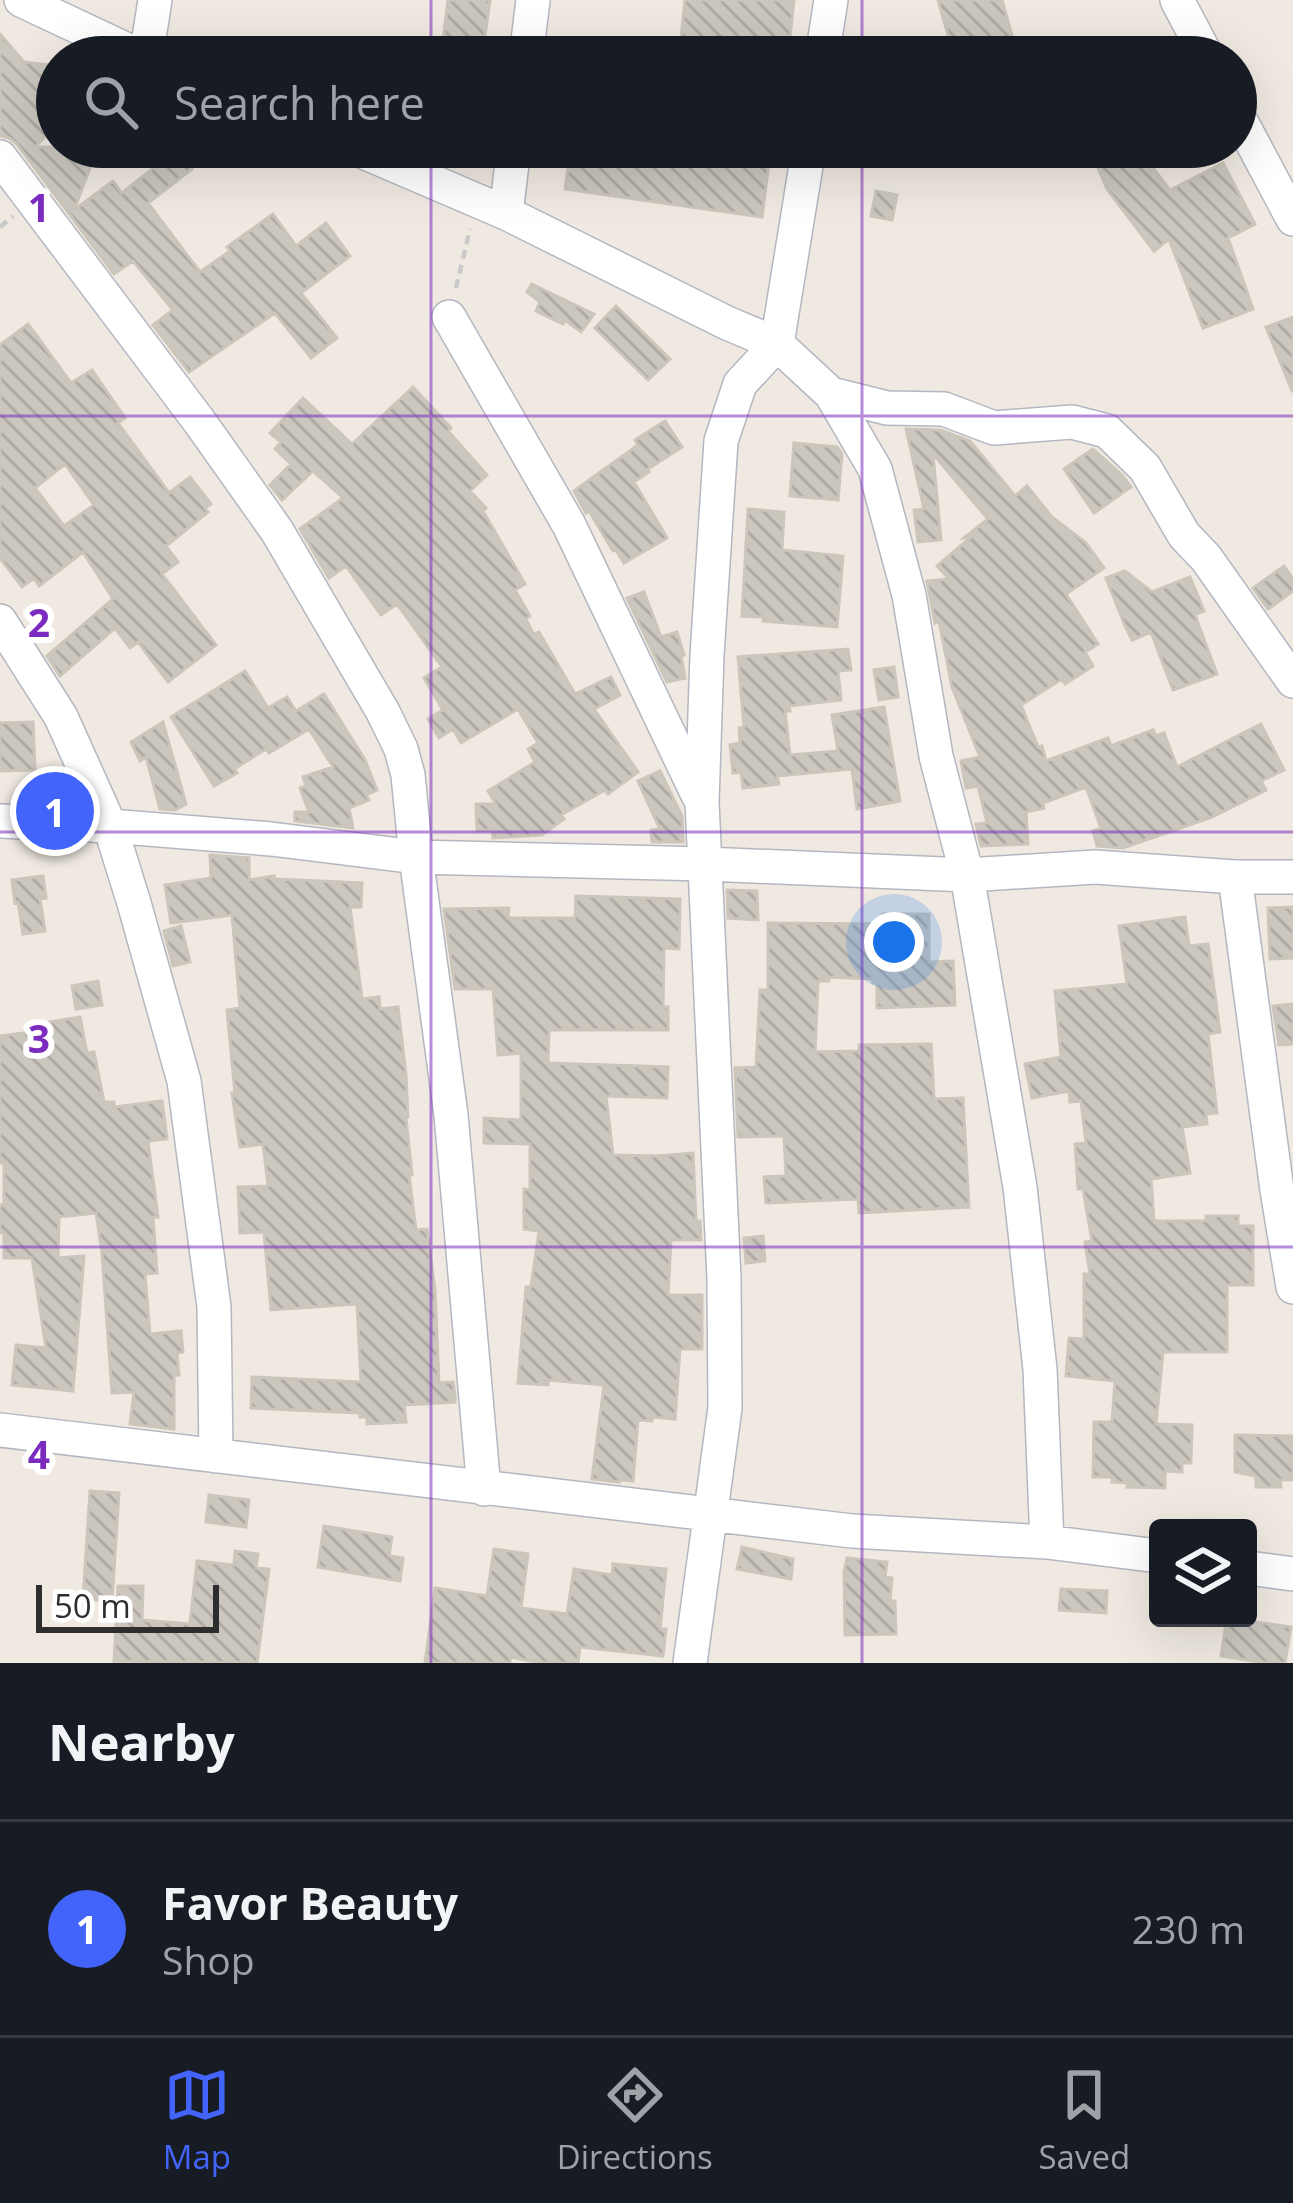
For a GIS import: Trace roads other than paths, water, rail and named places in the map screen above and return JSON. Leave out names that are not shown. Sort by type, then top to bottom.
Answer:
[{"type":"street","points":[[21,0],[99,36]]},
{"type":"street","points":[[148,36],[155,0]]},
{"type":"street","points":[[529,36],[533,0]]},
{"type":"street","points":[[825,36],[831,0]]},
{"type":"street","points":[[1177,0],[1196,36]]},
{"type":"street","points":[[1257,151],[1293,219]]},
{"type":"street","points":[[0,157],[277,531],[401,749],[452,1115],[484,1489]]},
{"type":"street","points":[[401,168],[506,213],[777,344],[831,394],[875,469],[909,595],[936,756],[967,875],[1020,1186],[1040,1370],[1047,1542]]},
{"type":"street","points":[[506,213],[511,168]]},
{"type":"street","points":[[690,1663],[725,1408],[724,1280],[701,802],[721,441],[740,384],[777,344],[806,168]]},
{"type":"street","points":[[449,317],[569,525],[701,802]]},
{"type":"street","points":[[831,394],[886,408],[944,409],[994,428],[1072,422],[1107,431],[1144,468],[1184,535],[1206,558],[1293,681]]},
{"type":"street","points":[[0,621],[61,717],[110,826],[184,1082],[214,1307],[216,1456]]},
{"type":"street","points":[[0,821],[271,839],[416,857],[967,875],[1095,867],[1293,877]]},
{"type":"street","points":[[1235,877],[1293,1287]]},
{"type":"street","points":[[0,1430],[852,1532],[1047,1542],[1149,1555]]},
{"type":"street","points":[[1257,1569],[1293,1574]]},
{"type":"place","name":"Favor Beauty","points":[[55,811]]}]
